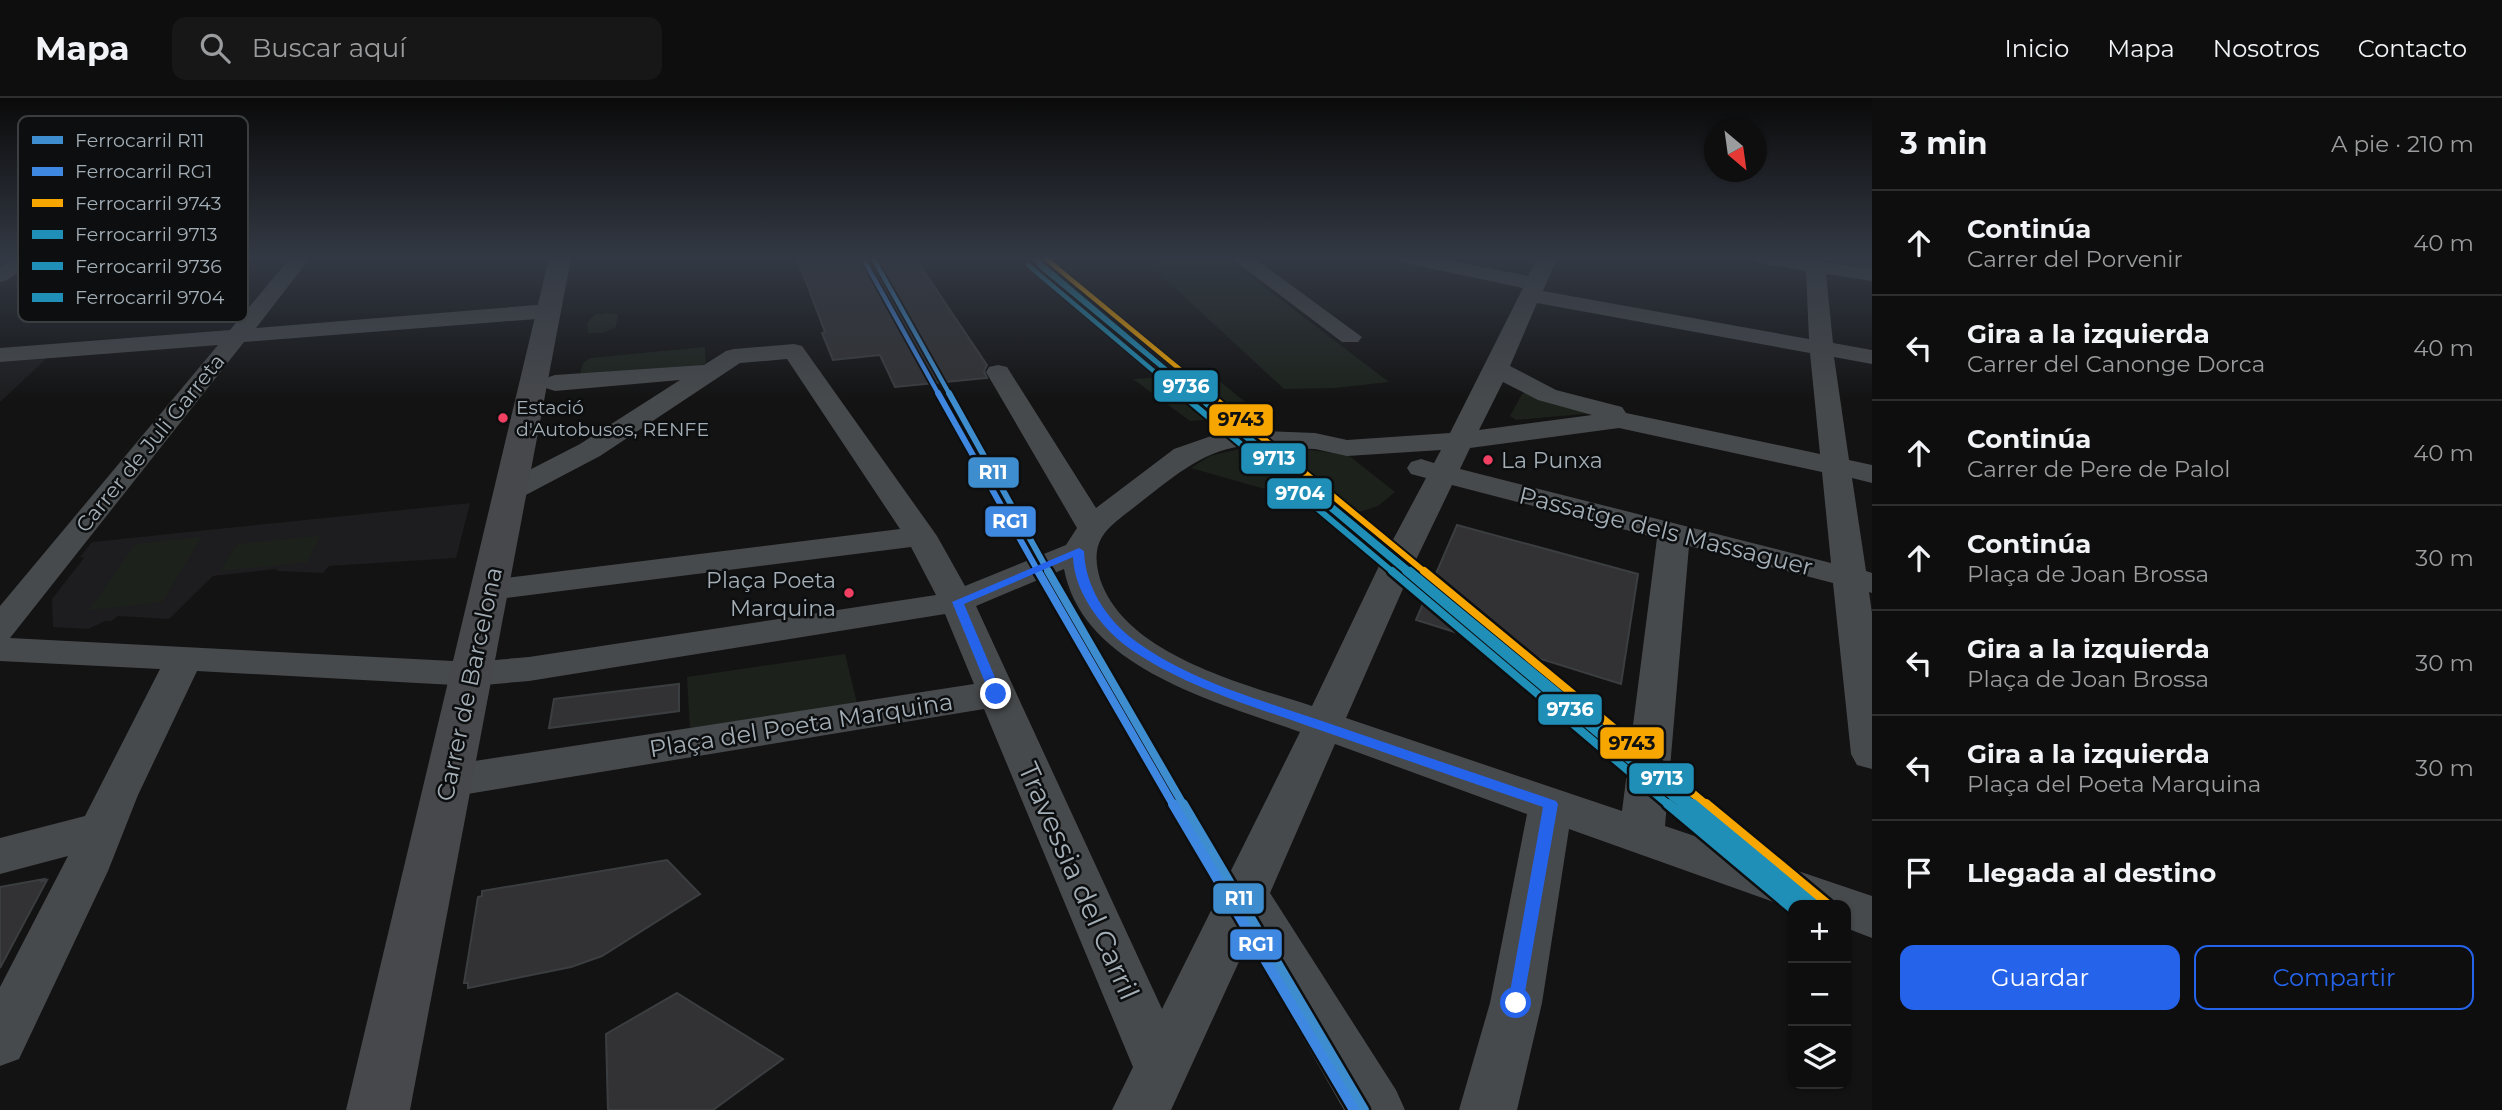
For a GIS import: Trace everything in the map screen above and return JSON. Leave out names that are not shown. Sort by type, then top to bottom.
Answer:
[{"type":"main road","name":"Carrer de Barcelona","points":[[378,1110],[550,305]]},
{"type":"street","name":"Carrer de Juli Garreta","points":[[248,321],[261,305]]},
{"type":"street","points":[[1306,305],[1350,337]]},
{"type":"street","points":[[1151,1089],[1324,726],[1396,566],[1525,305]]},
{"type":"street","points":[[1612,305],[1872,357]]},
{"type":"street","points":[[1819,305],[1836,466],[1861,580],[1872,754]]},
{"type":"street","points":[[0,355],[549,311]]},
{"type":"street","name":"Carrer de Juli Garreta","points":[[0,628],[247,322]]},
{"type":"street","points":[[511,491],[590,450],[734,356],[795,339],[921,536],[957,602],[996,694]]},
{"type":"street","points":[[1496,368],[1547,395],[1653,427]]},
{"type":"street","points":[[555,383],[698,371]]},
{"type":"street","points":[[998,372],[1086,539],[1079,565],[1093,603],[1102,618],[1129,642],[1159,662],[1208,685],[1824,900]]},
{"type":"street","points":[[1450,457],[1608,421],[1653,427],[1872,474]]},
{"type":"street","name":"Passatge dels Massaguer","points":[[957,602],[1086,539],[1184,455],[1220,441],[1299,440],[1347,448],[1450,457],[1674,533],[1861,580]]},
{"type":"street","points":[[1641,836],[1674,533]]},
{"type":"street","points":[[490,590],[921,536]]},
{"type":"street","points":[[0,649],[472,674],[529,669],[957,602]]},
{"type":"street","points":[[0,1041],[85,870],[116,795],[184,659]]},
{"type":"street","name":"Plaça del Poeta Marquina","points":[[449,781],[996,694]]},
{"type":"street","name":"Travessia del Carril","points":[[996,694],[1151,1089]]},
{"type":"street","points":[[1488,1110],[1516,1003],[1551,804]]},
{"type":"street","points":[[0,856],[102,830]]},
{"type":"street","points":[[1245,894],[1376,1110]]},
{"type":"street","points":[[1851,910],[1872,917]]},
{"type":"shaded area","points":[[1194,305],[1288,305],[1389,382],[1335,388],[1284,389]]},
{"type":"shaded area","points":[[618,314],[616,327],[603,333],[588,333],[587,324],[594,315]]},
{"type":"shaded area","points":[[705,347],[706,363],[699,367],[587,378],[580,373],[583,363],[590,358]]},
{"type":"shaded area","points":[[47,358],[0,402],[0,362]]},
{"type":"shaded area","points":[[1204,374],[1217,379],[1261,415],[1190,421],[1133,379]]},
{"type":"shaded area","points":[[1531,392],[1595,413],[1516,420],[1510,416],[1522,394]]},
{"type":"shaded area","points":[[1252,446],[1280,446],[1348,455],[1395,492],[1378,506],[1353,514],[1191,468],[1210,456]]},
{"type":"shaded area","points":[[470,503],[456,558],[329,566],[323,573],[277,569],[213,576],[169,619],[118,616],[88,629],[53,627],[52,599],[84,558],[80,557],[92,542]]},
{"type":"shaded area","points":[[320,536],[307,562],[220,571],[237,544]]},
{"type":"shaded area","points":[[201,537],[162,602],[89,610],[136,544]]},
{"type":"shaded area","points":[[845,654],[857,703],[690,728],[687,677]]},
{"type":"building","points":[[815,305],[947,305],[987,365],[984,371],[987,378],[895,387],[880,355],[833,360],[822,333],[825,332]]},
{"type":"building","points":[[1457,525],[1638,574],[1621,684],[1416,620]]},
{"type":"building","points":[[679,684],[679,711],[549,728],[554,699]]},
{"type":"building","points":[[667,860],[700,894],[602,956],[571,967],[468,988],[468,983],[464,983],[478,897],[482,896],[482,891]]},
{"type":"building","points":[[44,879],[42,881],[47,880],[0,968],[0,887]]},
{"type":"building","points":[[677,993],[783,1059],[713,1110],[608,1110],[606,1034]]},
{"type":"rail line","name":"RG1","points":[[889,305],[1102,685],[1354,1110]]},
{"type":"rail line","name":"R11","points":[[899,305],[1110,681],[1364,1110]]},
{"type":"rail line","name":"9704","points":[[1076,305],[1788,905]]},
{"type":"rail line","name":"9713","points":[[1088,305],[1809,900]]},
{"type":"rail line","name":"9736","points":[[1090,305],[1796,900]]},
{"type":"rail line","name":"9743","points":[[1102,305],[1822,900]]},
{"type":"place","name":"Estació d'Autobusos, RENFE","points":[[503,418]]},
{"type":"place","name":"La Punxa","points":[[1488,460]]},
{"type":"place","name":"Plaça Poeta Marquina","points":[[849,593]]},
{"type":"route","points":[[996,694],[957,602],[1079,551],[1079,565],[1085,585],[1102,618],[1129,642],[1159,662],[1208,685],[1551,804],[1516,1003]]}]
